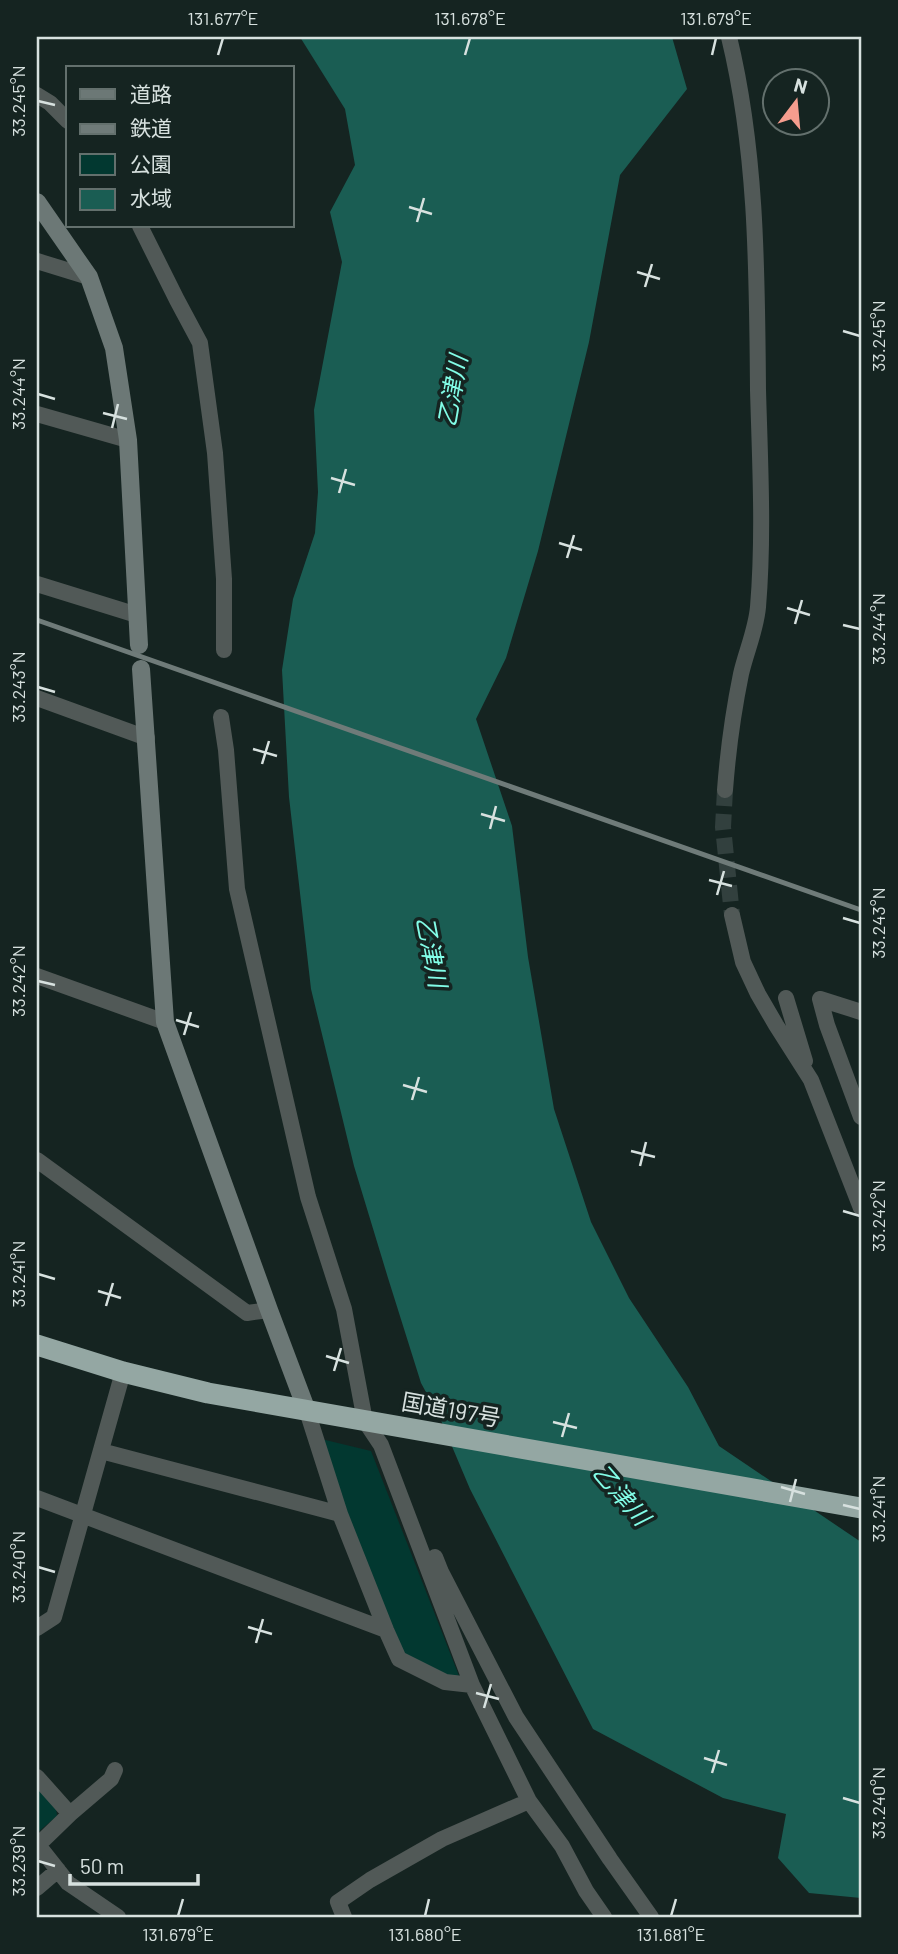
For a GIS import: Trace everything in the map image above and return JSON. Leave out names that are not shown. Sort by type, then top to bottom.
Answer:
[{"type":"highway","name":"国道197号","points":[[37,1345],[123,1373],[208,1393],[861,1508]]},
{"type":"street","points":[[725,790],[729,738],[758,611],[761,549],[757,303],[749,144],[739,77],[729,37]]},
{"type":"street","points":[[37,95],[50,103],[66,119]]},
{"type":"street","points":[[37,202],[89,278],[114,348],[128,440],[139,645]]},
{"type":"street","points":[[141,228],[200,343],[216,466],[224,579],[224,650]]},
{"type":"street","points":[[37,261],[89,278]]},
{"type":"street","points":[[37,414],[128,440]]},
{"type":"street","points":[[37,584],[137,615]]},
{"type":"street","points":[[141,669],[165,1022],[307,1410],[340,1514],[399,1659],[445,1682],[472,1685]]},
{"type":"street","points":[[37,698],[147,738]]},
{"type":"street","points":[[221,717],[237,890],[308,1197],[344,1309],[365,1421],[381,1445],[472,1685],[529,1801],[562,1846],[596,1915]]},
{"type":"street","points":[[732,915],[743,962],[758,994],[811,1080]]},
{"type":"street","points":[[37,976],[165,1022]]},
{"type":"street","points":[[786,998],[811,1080],[861,1208]]},
{"type":"street","points":[[861,1012],[820,999],[861,1117]]},
{"type":"street","points":[[37,1160],[247,1313],[269,1310]]},
{"type":"street","points":[[37,1628],[54,1617],[123,1373]]},
{"type":"street","points":[[101,1451],[340,1514]]},
{"type":"street","points":[[37,1498],[386,1630]]},
{"type":"street","points":[[410,1517],[431,1545],[441,1572],[516,1717],[651,1917]]},
{"type":"street","points":[[109,1915],[68,1883],[37,1845],[111,1779],[115,1770]]},
{"type":"street","points":[[37,1777],[71,1814]]},
{"type":"street","points":[[344,1917],[338,1902],[370,1880],[442,1839],[529,1801]]},
{"type":"street","points":[[37,1888],[58,1870]]},
{"type":"green space","points":[[317,1438],[371,1451],[461,1681],[401,1656]]},
{"type":"green space","points":[[37,1787],[56,1808],[57,1816],[37,1833]]},
{"type":"water","name":"乙津川","points":[[300,37],[672,37],[687,89],[620,175],[589,342],[538,551],[506,658],[476,719],[512,826],[528,957],[554,1109],[591,1222],[629,1298],[688,1387],[719,1446],[861,1542],[861,1898],[809,1893],[778,1858],[786,1814],[723,1798],[593,1729],[470,1489],[440,1418],[421,1383],[354,1166],[311,989],[289,797],[282,670],[293,599],[315,533],[318,492],[314,410],[342,262],[330,212],[355,165],[345,109]]},
{"type":"tunnel","points":[[725,790],[723,827],[732,915]]},
{"type":"railway","points":[[37,620],[861,910]]}]
